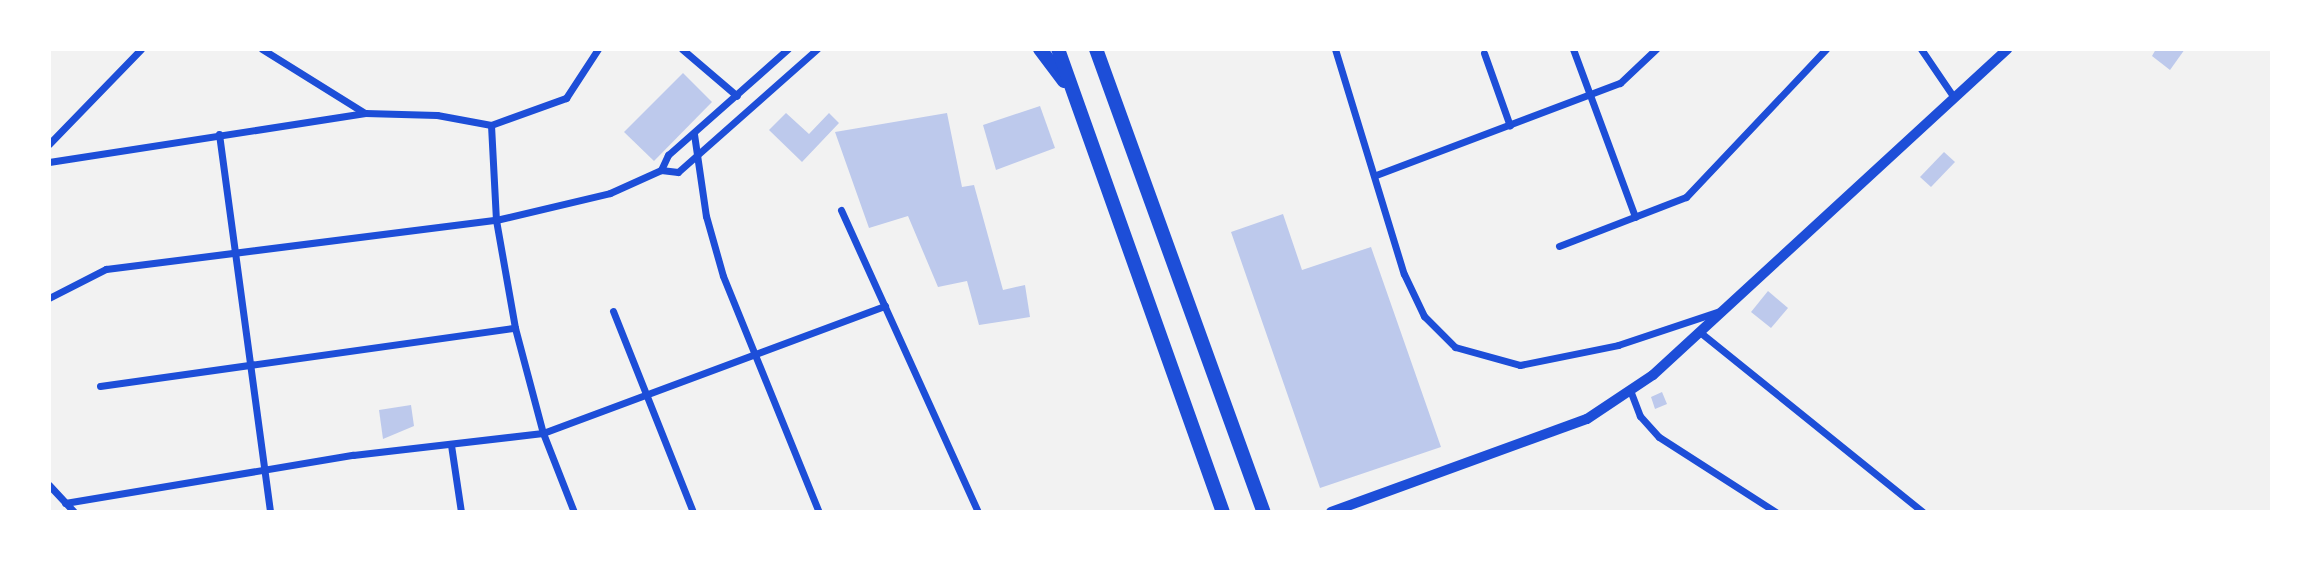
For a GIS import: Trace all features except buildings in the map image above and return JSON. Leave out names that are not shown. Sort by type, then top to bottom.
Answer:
[{"type":"highway","points":[[1040,49],[1073,94]]},
{"type":"highway","points":[[1058,49],[1223,512]]},
{"type":"highway","points":[[1096,49],[1264,512]]},
{"type":"main road","points":[[1331,512],[1587,419],[1630,390],[1730,308],[1953,96],[2007,49]]},
{"type":"street","points":[[49,144],[141,49]]},
{"type":"street","points":[[262,49],[365,113]]},
{"type":"street","points":[[49,162],[365,113],[426,114],[491,125],[566,98],[598,49]]},
{"type":"street","points":[[682,49],[737,96]]},
{"type":"street","points":[[661,170],[668,155],[788,49]]},
{"type":"street","points":[[49,298],[106,269],[496,220],[610,193],[661,170],[678,172],[697,161],[817,49]]},
{"type":"street","points":[[1335,49],[1424,316],[1455,347],[1491,361],[1520,365],[1565,358],[1730,308]]},
{"type":"street","points":[[1573,49],[1635,217]]},
{"type":"street","points":[[1376,175],[1620,83],[1656,49]]},
{"type":"street","points":[[1559,246],[1686,197],[1826,49]]},
{"type":"street","points":[[1921,49],[1953,96]]},
{"type":"street","points":[[1484,54],[1510,126]]},
{"type":"street","points":[[491,125],[496,220],[515,328],[544,433],[574,512]]},
{"type":"street","points":[[219,134],[233,254],[270,512]]},
{"type":"street","points":[[694,134],[706,216],[751,354],[819,512]]},
{"type":"street","points":[[841,210],[978,512]]},
{"type":"street","points":[[65,503],[265,469],[544,433],[650,398],[751,354],[885,306]]},
{"type":"street","points":[[613,311],[694,512]]},
{"type":"street","points":[[100,386],[249,370],[515,328]]},
{"type":"street","points":[[1701,333],[1923,512]]},
{"type":"street","points":[[1630,390],[1640,416],[1659,437],[1776,512]]},
{"type":"street","points":[[451,445],[461,512]]},
{"type":"street","points":[[49,485],[74,512]]}]
